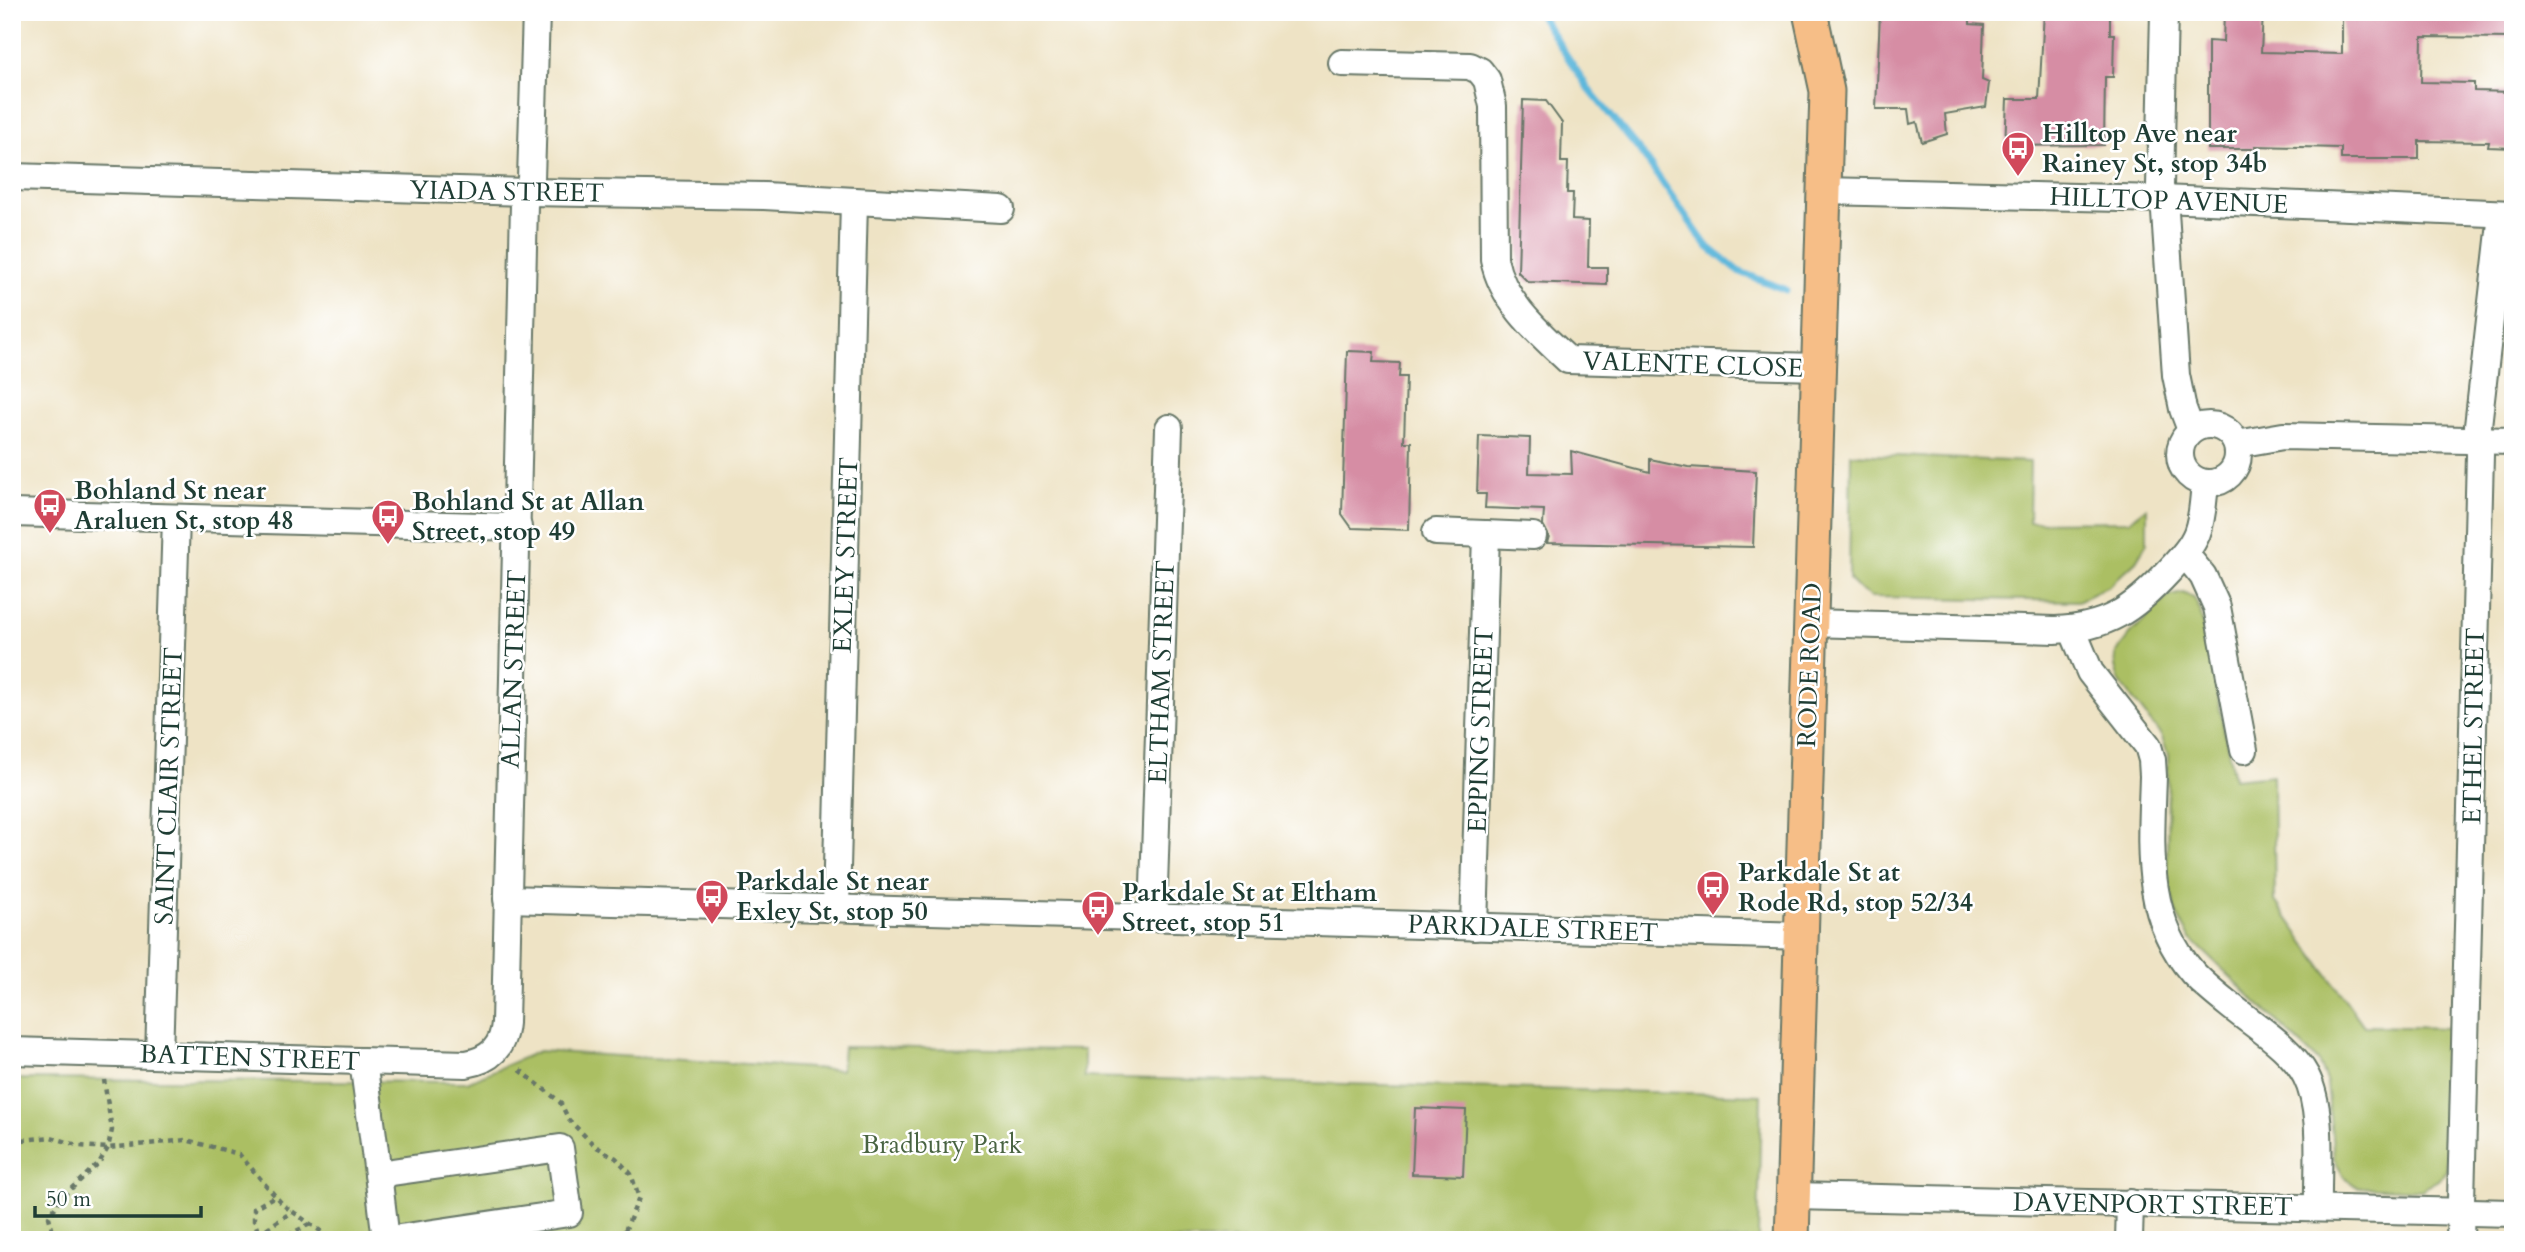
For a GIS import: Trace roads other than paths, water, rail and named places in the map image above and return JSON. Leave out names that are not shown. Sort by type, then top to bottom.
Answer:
[{"type":"main road","name":"RODE ROAD","points":[[1793,1240],[1827,91],[1818,15]]},
{"type":"street","name":"ALLAN STREET","points":[[487,1057],[498,1047],[504,1033],[524,204],[531,180],[536,12]]},
{"type":"street","points":[[2164,12],[2160,186],[2165,212],[2176,375],[2183,409],[2191,430]]},
{"type":"street","name":"VALENTE CLOSE","points":[[1342,63],[1470,66],[1480,71],[1487,80],[1493,106],[1496,273],[1512,301],[1568,360],[1819,367]]},
{"type":"street","name":"YIADA STREET","points":[[12,177],[764,196],[1001,209]]},
{"type":"street","name":"HILLTOP AVENUE","points":[[1824,191],[2162,199],[2507,214]]},
{"type":"street","name":"EXLEY STREET","points":[[836,907],[854,202]]},
{"type":"street","name":"ETHEL STREET","points":[[2460,1240],[2478,426],[2507,214]]},
{"type":"street","points":[[2208,425],[2217,426],[2226,430],[2236,444],[2238,454],[2232,473],[2224,480],[2205,484],[2187,475],[2181,466],[2180,447],[2191,430],[2208,425]]},
{"type":"street","name":"ELTHAM STREET","points":[[1153,917],[1169,428]]},
{"type":"street","points":[[2236,444],[2283,436],[2513,441]]},
{"type":"street","points":[[1810,623],[2072,629],[2105,622],[2130,608],[2185,554],[2198,530],[2205,484]]},
{"type":"street","points":[[12,513],[518,527]]},
{"type":"street","name":"SAINT CLAIR STREET","points":[[159,1055],[176,518]]},
{"type":"street","points":[[1436,532],[1533,536]]},
{"type":"street","name":"EPPING STREET","points":[[1474,927],[1486,534]]},
{"type":"street","points":[[2185,554],[2203,576],[2217,607],[2244,750]]},
{"type":"street","points":[[2072,629],[2090,672],[2148,746],[2153,776],[2152,883],[2165,928],[2179,955],[2210,989],[2294,1058],[2306,1077],[2317,1116],[2318,1207]]},
{"type":"street","name":"PARKDALE STREET","points":[[507,899],[1802,936]]},
{"type":"street","name":"BATTEN STREET","points":[[12,1051],[466,1064],[487,1057]]},
{"type":"street","points":[[363,1061],[377,1174],[386,1240],[569,1213],[561,1148],[377,1174]]},
{"type":"street","name":"DAVENPORT STREET","points":[[1794,1196],[2513,1213]]},
{"type":"street","points":[[2129,1240],[2130,1203]]},
{"type":"waterway","points":[[1538,12],[1588,88],[1643,155],[1706,245],[1738,271],[1786,290]]},
{"type":"place","name":"Hilltop Ave near Rainey St, stop 34b","points":[[2018,178]]},
{"type":"place","name":"Bohland St near Araluen St, stop 48","points":[[50,535]]},
{"type":"place","name":"Bohland St at Allan Street, stop 49","points":[[388,546]]},
{"type":"place","name":"Parkdale St at Rode Rd, stop 52/34","points":[[1713,917]]},
{"type":"place","name":"Parkdale St near Exley St, stop 50","points":[[712,926]]},
{"type":"place","name":"Parkdale St at Eltham Street, stop 51","points":[[1098,937]]},
{"type":"park label","name":"Bradbury Park","points":[[942,1144]]}]
